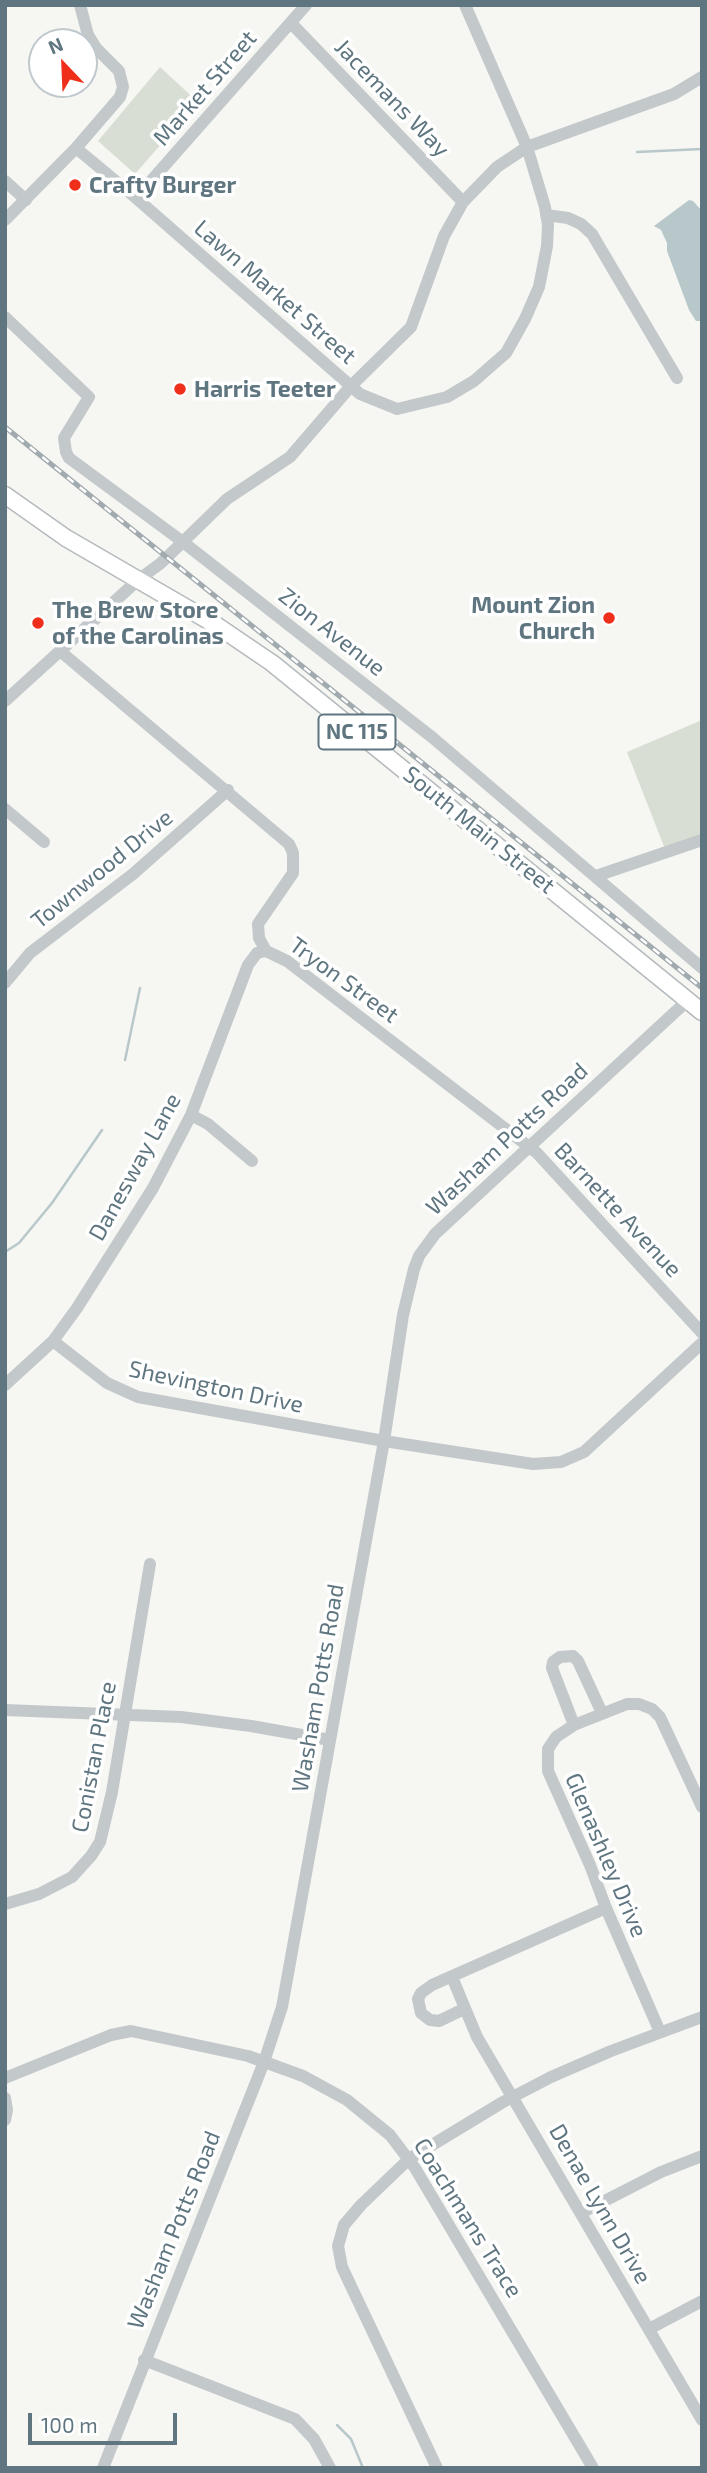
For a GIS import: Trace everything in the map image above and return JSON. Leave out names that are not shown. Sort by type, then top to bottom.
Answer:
[{"type":"main road","name":"South Main Street","points":[[5,495],[66,538],[216,625],[272,663],[702,1012]]},
{"type":"street","points":[[5,220],[76,148],[115,104],[123,87],[119,71],[96,48],[88,35],[80,5]]},
{"type":"street","name":"Market Street","points":[[136,198],[306,5]]},
{"type":"street","name":"Lawn Market Street","points":[[76,148],[360,394],[397,409],[447,397],[474,382],[506,353],[526,319],[540,287],[547,246],[546,215],[527,147],[465,5]]},
{"type":"street","name":"Jacemans Way","points":[[290,23],[463,202]]},
{"type":"street","points":[[5,701],[183,542],[227,499],[290,457],[351,386],[411,327],[444,236],[463,202],[497,167],[527,147],[674,94],[702,77]]},
{"type":"street","points":[[5,181],[26,200]]},
{"type":"street","points":[[546,215],[568,218],[581,224],[592,234],[677,378]]},
{"type":"street","name":"Zion Avenue","points":[[5,317],[89,397],[64,438],[69,458],[183,542],[433,738],[702,968]]},
{"type":"street","name":"Tryon Street","points":[[60,651],[285,838],[293,853],[294,863],[289,881],[258,924],[258,932],[266,951],[287,961],[530,1147]]},
{"type":"street","name":"Townwood Drive","points":[[5,983],[30,953],[133,874],[228,790]]},
{"type":"street","points":[[5,808],[44,842]]},
{"type":"street","points":[[596,876],[702,840]]},
{"type":"street","name":"Danesway Lane","points":[[8,1379],[53,1341],[146,1199],[191,1115],[248,965],[257,953],[266,951]]},
{"type":"street","name":"Washam Potts Road","points":[[103,2468],[264,2062],[285,1991],[384,1441],[407,1294],[419,1256],[435,1234],[687,1001]]},
{"type":"street","points":[[191,1115],[208,1124],[252,1161]]},
{"type":"street","name":"Barnette Avenue","points":[[530,1147],[559,1175],[702,1333]]},
{"type":"street","name":"Shevington Drive","points":[[53,1341],[107,1384],[138,1396],[384,1441],[525,1463],[561,1462],[592,1446],[627,1409],[702,1343]]},
{"type":"street","name":"Conistan Place","points":[[5,1904],[57,1886],[78,1871],[96,1849],[106,1823],[150,1564]]},
{"type":"street","points":[[574,1725],[552,1668],[553,1662],[560,1657],[573,1656],[578,1661],[602,1713]]},
{"type":"street","name":"Glenashley Drive","points":[[660,2032],[548,1771],[548,1749],[556,1737],[574,1725],[627,1704],[639,1704],[652,1709],[660,1717],[702,1807]]},
{"type":"street","points":[[5,1710],[224,1722],[330,1740]]},
{"type":"street","points":[[464,2009],[439,2021],[430,2020],[418,2006],[421,1993],[432,1985],[606,1909]]},
{"type":"street","name":"Denae Lynn Drive","points":[[452,1977],[464,2009],[512,2096],[702,2420]]},
{"type":"street","points":[[438,2468],[349,2284],[339,2257],[340,2236],[350,2217],[408,2159],[512,2096],[551,2077],[702,2017]]},
{"type":"street","name":"Coachmans Trace","points":[[5,2078],[111,2035],[131,2031],[264,2062],[312,2081],[347,2100],[385,2130],[429,2190],[593,2468]]},
{"type":"street","points":[[5,2098],[5,2120]]},
{"type":"street","points":[[581,2213],[661,2172],[702,2156]]},
{"type":"street","points":[[649,2329],[702,2301]]},
{"type":"street","points":[[144,2360],[295,2419],[314,2439],[330,2468]]},
{"type":"shaded area","points":[[160,67],[198,102],[135,174],[98,141]]},
{"type":"shaded area","points":[[689,200],[702,211],[702,321],[696,321],[689,310],[667,251],[667,243],[661,230],[654,226]]},
{"type":"shaded area","points":[[702,720],[702,836],[665,849],[627,752]]},
{"type":"waterway","points":[[637,152],[702,149]]},
{"type":"waterway","points":[[125,1060],[140,988]]},
{"type":"waterway","points":[[5,1252],[19,1243],[52,1203],[102,1130]]},
{"type":"waterway","points":[[337,2425],[351,2439],[363,2468]]},
{"type":"railway","points":[[5,427],[702,988]]},
{"type":"place","name":"Crafty Burger","points":[[75,185]]},
{"type":"place","name":"Harris Teeter","points":[[180,389]]},
{"type":"place","name":"Mount Zion Church","points":[[609,618]]},
{"type":"place","name":"The Brew Store of the Carolinas","points":[[38,623]]}]
